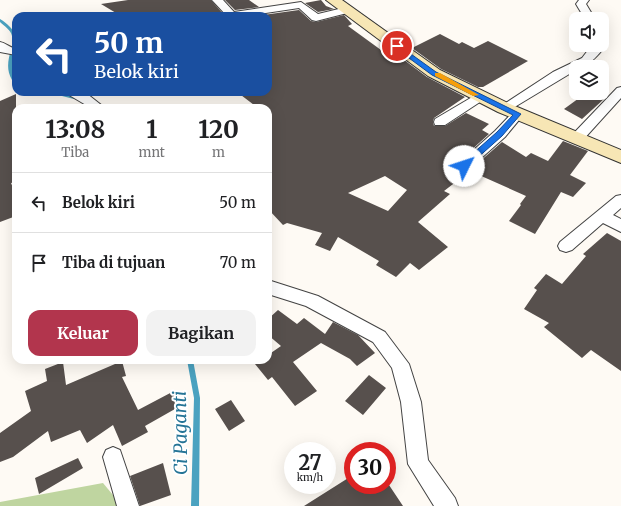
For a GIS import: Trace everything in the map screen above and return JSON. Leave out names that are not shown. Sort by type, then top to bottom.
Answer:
[{"type":"street","points":[[217,0],[229,12]]},
{"type":"street","points":[[333,0],[434,73],[479,97],[621,157]]},
{"type":"street","points":[[584,0],[581,4],[586,12]]},
{"type":"street","points":[[253,12],[301,5],[316,18],[347,10]]},
{"type":"street","points":[[2,47],[12,51]]},
{"type":"street","points":[[464,166],[500,134],[511,111],[557,75],[586,60],[594,52]]},
{"type":"street","points":[[577,138],[621,91]]},
{"type":"street","points":[[82,96],[93,104]]},
{"type":"street","points":[[440,122],[479,97]]},
{"type":"street","points":[[566,246],[621,200]]},
{"type":"street","points":[[602,216],[621,226]]},
{"type":"street","points":[[272,288],[312,300],[379,336],[400,364],[411,402],[418,464],[447,506]]},
{"type":"street","points":[[113,457],[128,506]]},
{"type":"green space","points":[[103,483],[122,506],[0,506],[0,502]]},
{"type":"building","points":[[128,0],[211,0],[222,12],[114,12],[101,4]]},
{"type":"building","points":[[225,0],[249,0],[259,7],[235,10]]},
{"type":"building","points":[[321,0],[326,6],[334,9],[318,12],[305,3]]},
{"type":"building","points":[[299,10],[311,21],[316,22],[344,15],[352,24],[348,26],[381,50],[386,48],[392,51],[427,77],[465,97],[434,118],[434,126],[445,126],[466,113],[489,124],[482,130],[489,134],[458,162],[456,165],[458,170],[470,170],[502,142],[526,157],[531,153],[548,161],[563,141],[588,151],[570,175],[586,183],[573,197],[561,192],[535,234],[509,221],[526,196],[470,171],[444,191],[450,194],[418,222],[448,247],[419,270],[410,263],[396,277],[376,265],[379,261],[338,237],[330,251],[315,245],[322,233],[287,223],[283,225],[272,213],[272,104],[253,104],[242,96],[272,96],[272,14]],"holes":[[[385,176],[407,190],[388,211],[348,193]]]},
{"type":"building","points":[[440,34],[459,44],[462,42],[474,48],[488,41],[528,61],[483,87],[478,87],[441,69],[412,48]]},
{"type":"building","points":[[12,96],[16,96],[16,104],[12,104],[12,218],[0,222],[0,101]]},
{"type":"building","points":[[576,100],[603,100],[582,119],[564,109]]},
{"type":"building","points":[[607,233],[621,241],[621,371],[591,350],[582,358],[544,327],[549,323],[524,309],[537,290],[534,288],[546,274],[562,284],[586,256],[583,254]]},
{"type":"building","points":[[278,310],[297,324],[304,318],[325,334],[333,322],[358,335],[375,353],[357,366],[350,359],[321,343],[293,362],[317,391],[295,406],[272,377],[268,380],[255,364],[272,364],[272,352],[281,346],[272,338],[272,315]]},
{"type":"building","points":[[58,364],[63,364],[66,385],[115,364],[123,364],[126,376],[122,377],[138,410],[174,391],[182,405],[145,426],[148,432],[122,446],[113,425],[87,443],[80,430],[51,442],[48,431],[13,457],[0,462],[0,433],[31,411],[25,391],[47,381],[45,369]]},
{"type":"building","points":[[369,375],[386,388],[363,415],[345,401]]},
{"type":"building","points":[[231,400],[245,421],[229,431],[215,409]]},
{"type":"building","points":[[78,458],[83,468],[39,494],[35,478]]},
{"type":"building","points":[[163,463],[171,495],[140,506],[130,476]]},
{"type":"building","points":[[344,481],[344,494],[395,494],[403,506],[304,506],[323,494],[336,494],[336,486]]},
{"type":"waterway","name":"Ci Paganti","points":[[0,20],[12,32]]},
{"type":"waterway","name":"Ci Paganti","points":[[12,52],[10,67],[12,77]]},
{"type":"waterway","name":"Ci Paganti","points":[[68,96],[84,100],[86,104]]},
{"type":"waterway","name":"Ci Paganti","points":[[191,364],[197,398],[195,506]]},
{"type":"slow traffic","points":[[437,75],[475,95]]},
{"type":"route","points":[[397,46],[434,73],[479,97],[518,114],[500,134],[464,166]]}]
